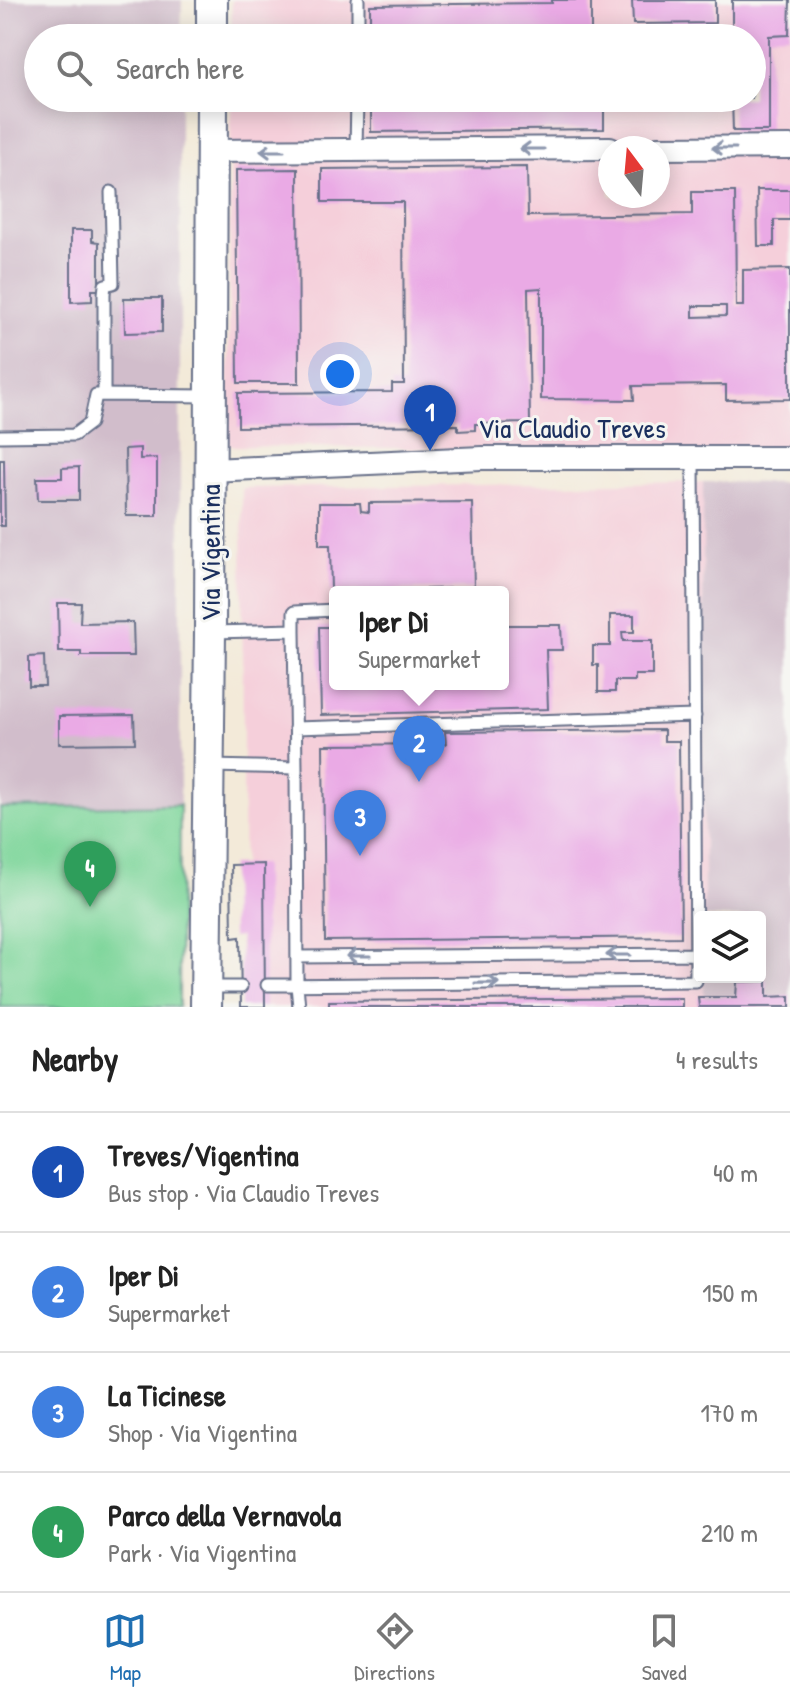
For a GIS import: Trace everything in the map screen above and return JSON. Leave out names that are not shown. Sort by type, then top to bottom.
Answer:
[{"type":"street","points":[[212,0],[212,24]]},
{"type":"street","name":"Via Vigentina","points":[[206,997],[212,112]]},
{"type":"street","points":[[670,148],[790,147]]},
{"type":"street","points":[[212,151],[598,148]]},
{"type":"street","name":"Via Claudio Treves","points":[[211,470],[482,458],[790,458]]},
{"type":"lane","points":[[358,0],[358,24]]},
{"type":"lane","points":[[356,150],[357,112]]},
{"type":"lane","points":[[104,395],[104,294],[105,285],[113,283],[111,192]]},
{"type":"lane","points":[[0,436],[74,435],[90,423],[96,395],[211,396]]},
{"type":"lane","points":[[693,458],[696,911]]},
{"type":"lane","points":[[299,1007],[294,612],[329,610]]},
{"type":"lane","points":[[210,632],[294,630]]},
{"type":"lane","points":[[295,728],[695,716]]},
{"type":"lane","points":[[208,766],[296,768]]},
{"type":"lane","points":[[297,957],[694,954]]},
{"type":"lane","points":[[267,985],[694,981]]},
{"type":"lane","points":[[206,997],[241,987]]},
{"type":"shaded area","points":[[0,0],[182,0],[181,24],[24,24],[24,112],[180,112],[180,805],[0,808]]},
{"type":"shaded area","points":[[232,0],[790,0],[790,453],[228,446],[231,112],[766,112],[766,24],[231,24]]},
{"type":"shaded area","points":[[703,482],[704,911],[694,911],[694,983],[704,983],[704,1007],[244,1007],[242,488]]},
{"type":"shaded area","points":[[703,482],[790,483],[790,1007],[704,1007],[704,983],[766,983],[766,911],[704,911]]},
{"type":"green space","points":[[180,805],[179,1007],[0,1007],[0,808]]},
{"type":"building","points":[[552,0],[591,0],[591,24],[370,24],[370,5],[552,3]]},
{"type":"building","points":[[632,0],[715,0],[715,23],[633,24]]},
{"type":"building","points":[[732,0],[790,0],[789,35],[769,36],[769,131],[733,131],[732,112],[766,112],[766,24],[732,24]]},
{"type":"building","points":[[371,112],[604,112],[604,129],[371,132]]},
{"type":"building","points":[[527,167],[528,216],[692,214],[692,192],[735,192],[736,306],[743,306],[743,270],[790,269],[790,399],[726,400],[726,385],[633,386],[634,400],[541,399],[541,288],[528,289],[530,423],[475,424],[475,430],[458,431],[458,425],[238,427],[238,393],[392,392],[392,384],[404,384],[403,202],[322,202],[322,169]],"holes":[[[693,306],[726,306],[726,316],[693,317]]]},
{"type":"building","points":[[298,169],[299,383],[238,383],[236,170]]},
{"type":"building","points":[[757,190],[790,190],[790,220],[774,220],[774,246],[758,246]]},
{"type":"building","points":[[71,230],[92,230],[92,241],[99,242],[99,290],[92,290],[92,301],[71,302]]},
{"type":"building","points":[[124,298],[162,298],[162,332],[125,333]]},
{"type":"building","points":[[140,448],[140,459],[157,458],[157,516],[126,516],[125,449]]},
{"type":"building","points":[[0,460],[4,460],[5,526],[0,526]]},
{"type":"building","points":[[79,467],[79,500],[38,500],[37,478],[62,478],[62,468]]},
{"type":"building","points":[[472,502],[474,586],[331,586],[330,545],[319,545],[319,503],[360,503],[361,511],[369,512],[369,503]]},
{"type":"building","points":[[58,603],[81,603],[80,623],[133,622],[134,656],[81,656],[81,652],[59,652]]},
{"type":"building","points":[[610,615],[634,615],[634,632],[622,632],[623,641],[652,641],[652,675],[635,675],[635,681],[615,681],[615,692],[598,692],[598,665],[593,665],[593,646],[610,646]]},
{"type":"building","points":[[509,625],[561,625],[562,650],[546,650],[548,709],[321,715],[319,627],[329,627],[329,690],[509,690]]},
{"type":"building","points":[[44,656],[45,686],[29,686],[29,657]]},
{"type":"building","points":[[134,715],[135,743],[59,744],[59,716]]},
{"type":"building","points":[[664,730],[664,741],[679,741],[681,937],[325,941],[323,745],[446,744],[445,732]]},
{"type":"building","points":[[264,864],[265,1007],[241,1007],[240,937],[232,938],[231,865]]},
{"type":"building","points":[[766,981],[767,997],[790,996],[790,1007],[699,1007],[698,997],[736,997],[737,983]]},
{"type":"building","points":[[682,998],[682,1007],[329,1007],[329,1001]]},
{"type":"place","name":"Treves/Vigentina","points":[[430,451]]},
{"type":"place","name":"Iper Di","points":[[419,782]]},
{"type":"place","name":"La Ticinese","points":[[360,856]]},
{"type":"place","name":"Parco della Vernavola","points":[[90,907]]}]
